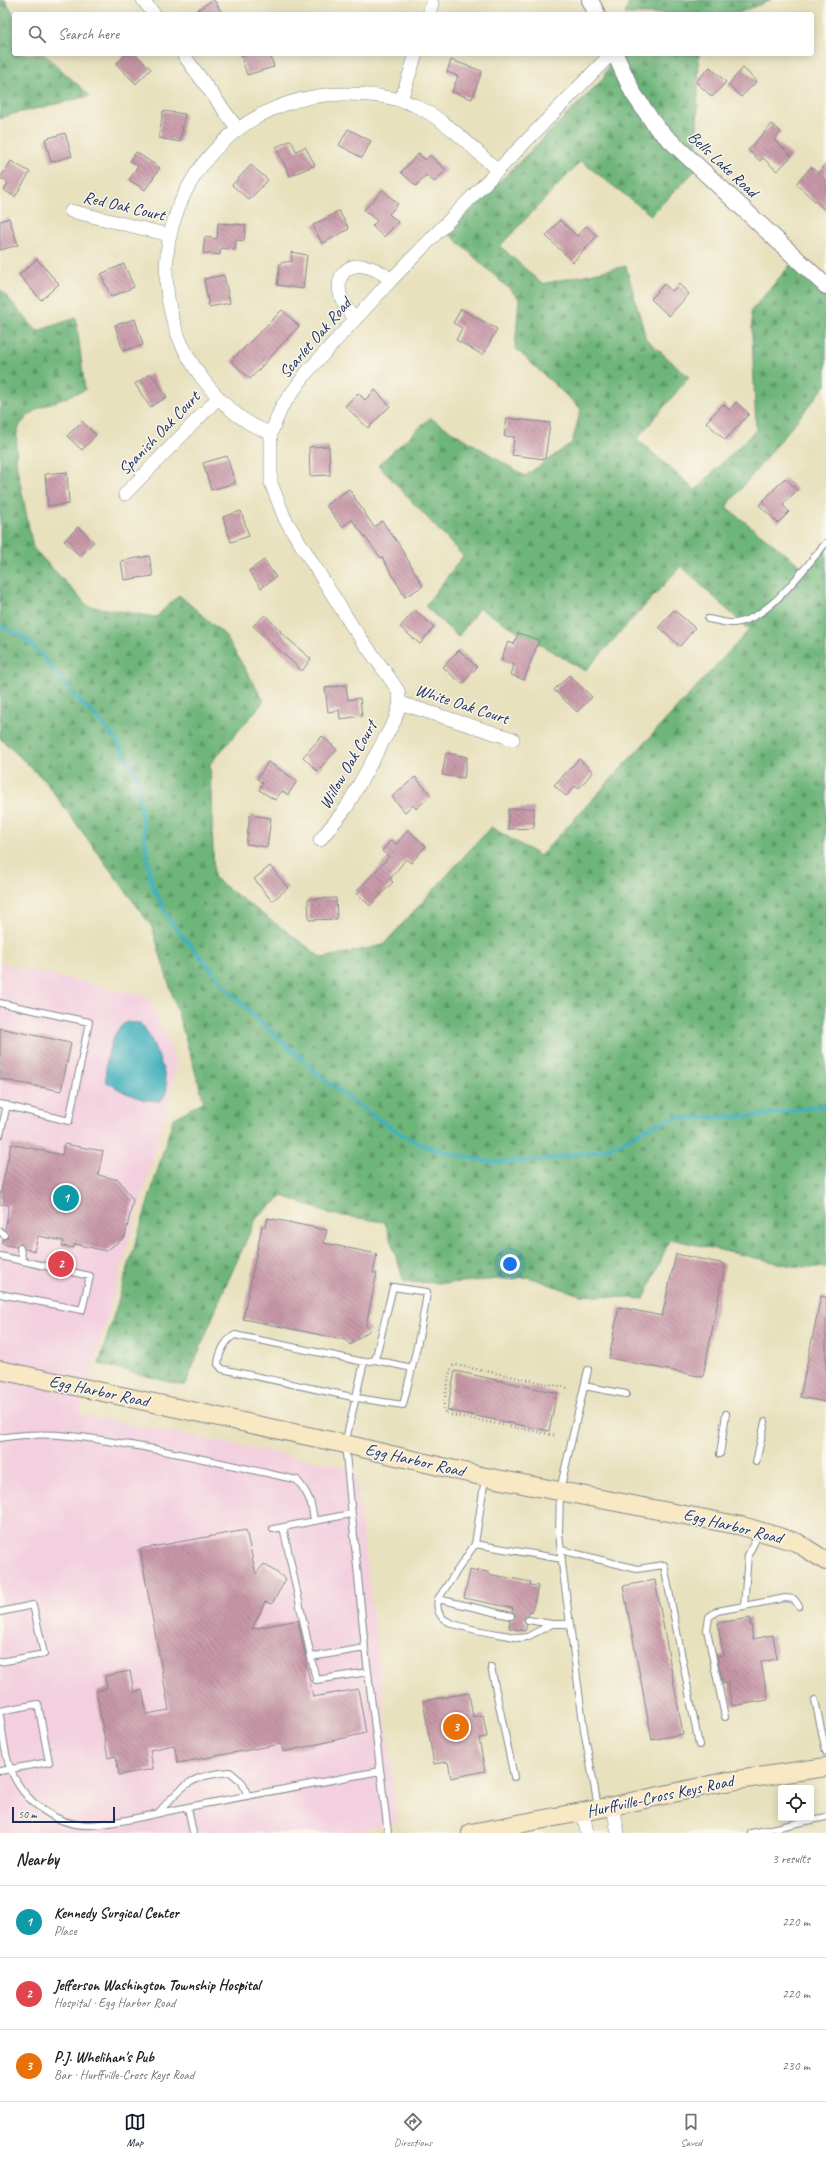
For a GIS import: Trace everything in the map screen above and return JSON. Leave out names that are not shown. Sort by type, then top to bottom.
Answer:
[{"type":"main road","name":"Egg Harbor Road","points":[[0,1370],[345,1444],[485,1476],[760,1530],[796,1542],[826,1561]]},
{"type":"main road","name":"Hurffville-Cross Keys Road","points":[[471,1833],[598,1809],[724,1782],[826,1767]]},
{"type":"street","points":[[143,0],[152,12]]},
{"type":"street","points":[[590,0],[596,12]]},
{"type":"street","points":[[184,56],[237,128]]},
{"type":"street","points":[[401,100],[415,56]]},
{"type":"street","name":"Scarlet Oak Road","points":[[400,703],[398,691],[392,680],[352,626],[285,519],[272,483],[271,433],[282,406],[292,390],[355,319],[497,170],[609,56]]},
{"type":"street","name":"Bells Lake Road","points":[[616,56],[633,93],[657,128],[826,286]]},
{"type":"street","points":[[271,433],[259,429],[244,420],[218,398],[188,358],[178,332],[168,293],[167,257],[169,235],[176,213],[191,182],[218,147],[237,128],[278,106],[308,97],[349,94],[401,100],[436,117],[458,134],[497,170]]},
{"type":"street","name":"Red Oak Court","points":[[71,211],[169,235]]},
{"type":"street","points":[[355,319],[342,304],[338,290],[339,282],[344,273],[356,265],[368,266],[382,272],[391,280]]},
{"type":"street","name":"Spanish Oak Court","points":[[125,494],[218,398]]},
{"type":"street","name":"White Oak Court","points":[[400,703],[513,739]]},
{"type":"street","name":"Willow Oak Court","points":[[320,840],[346,808],[395,720],[400,703]]},
{"type":"street","points":[[587,1833],[598,1809],[618,1833]]},
{"type":"lane","points":[[708,619],[731,623],[744,621],[760,613],[776,600],[826,544]]},
{"type":"lane","points":[[0,1003],[89,1022],[69,1121],[0,1104]]},
{"type":"lane","points":[[0,1135],[7,1105]]},
{"type":"lane","points":[[20,1248],[22,1261]]},
{"type":"lane","points":[[0,1256],[90,1276],[82,1310],[0,1294]]},
{"type":"lane","points":[[375,1360],[393,1286],[427,1292],[425,1312],[412,1368],[402,1405],[357,1398],[222,1370],[218,1364],[218,1359],[226,1343],[235,1335],[364,1362],[375,1360],[412,1368]]},
{"type":"lane","points":[[364,1362],[357,1398],[345,1444],[365,1648],[388,1833]]},
{"type":"lane","points":[[588,1370],[560,1490],[561,1550],[584,1730],[598,1809]]},
{"type":"lane","points":[[584,1386],[626,1394]]},
{"type":"lane","points":[[720,1454],[726,1414]]},
{"type":"lane","points":[[756,1462],[765,1422]]},
{"type":"lane","points":[[0,1438],[36,1434],[80,1436],[203,1459],[297,1480],[306,1491],[312,1503],[314,1521]]},
{"type":"lane","points":[[485,1476],[475,1544],[438,1599],[437,1610],[441,1616],[449,1622],[520,1638],[527,1637],[552,1624]]},
{"type":"lane","points":[[273,1529],[351,1514]]},
{"type":"lane","points":[[283,1527],[316,1680],[368,1672]]},
{"type":"lane","points":[[744,1606],[748,1555],[760,1530]]},
{"type":"lane","points":[[475,1544],[562,1559]]},
{"type":"lane","points":[[561,1550],[637,1569],[664,1565],[699,1745]]},
{"type":"lane","points":[[725,1717],[708,1630],[709,1617],[717,1611],[785,1598],[794,1599],[799,1606]]},
{"type":"lane","points":[[438,1599],[511,1616]]},
{"type":"lane","points":[[0,1612],[32,1605],[44,1654],[0,1662]]},
{"type":"lane","points":[[528,1620],[552,1624],[570,1624]]},
{"type":"lane","points":[[311,1657],[365,1648]]},
{"type":"lane","points":[[491,1667],[514,1777]]},
{"type":"lane","points":[[815,1700],[826,1752]]},
{"type":"lane","points":[[0,1710],[38,1704],[49,1762],[0,1771]]},
{"type":"lane","points":[[0,1716],[2,1737],[10,1769],[21,1789],[34,1805],[52,1815],[73,1823],[91,1825],[380,1771]]},
{"type":"lane","points":[[159,1812],[174,1794],[192,1779],[211,1773],[230,1772],[242,1782],[248,1796]]},
{"type":"lane","points":[[188,1807],[193,1833]]},
{"type":"lane","points":[[751,1833],[826,1817]]},
{"type":"path","points":[[554,1435],[446,1414],[443,1409],[450,1371],[453,1366],[456,1365],[568,1388]]},
{"type":"shaded area","points":[[0,963],[148,997],[177,1063],[166,1113],[79,1414],[355,1469],[398,1822],[349,1833],[0,1833]]},
{"type":"green space","points":[[0,0],[5,0],[12,12],[12,56],[46,56],[90,96],[9,115],[0,119]]},
{"type":"green space","points":[[630,0],[771,0],[741,12],[626,12]]},
{"type":"green space","points":[[612,56],[699,56],[696,170],[651,215],[581,161],[500,246],[542,284],[626,266],[646,339],[689,377],[637,439],[695,490],[756,430],[751,311],[792,263],[826,293],[826,385],[726,507],[805,569],[826,546],[826,1268],[792,1266],[670,1239],[644,1299],[580,1295],[528,1277],[448,1283],[404,1282],[385,1222],[331,1214],[283,1196],[257,1217],[222,1294],[185,1386],[99,1364],[173,1119],[204,1101],[152,927],[45,781],[0,738],[0,289],[37,331],[76,318],[85,390],[39,408],[29,415],[20,425],[17,433],[16,462],[33,548],[88,606],[156,617],[179,595],[225,635],[264,701],[210,764],[214,878],[322,958],[383,945],[491,827],[540,856],[749,630],[681,566],[585,671],[479,608],[458,637],[425,606],[463,556],[378,465],[430,418],[525,476],[572,443],[581,409],[515,348],[519,298],[448,233],[603,79]]},
{"type":"water","points":[[127,1022],[139,1023],[153,1043],[164,1073],[167,1088],[165,1095],[160,1101],[145,1100],[126,1093],[106,1082],[107,1058],[112,1040],[121,1026]]},
{"type":"building","points":[[214,0],[222,12],[195,12]]},
{"type":"building","points":[[124,56],[137,56],[151,69],[136,84],[116,64]]},
{"type":"building","points":[[241,56],[271,56],[274,67],[247,75]]},
{"type":"building","points":[[451,60],[482,71],[472,99],[452,92],[458,76],[447,72]]},
{"type":"building","points":[[710,67],[726,82],[712,97],[696,82]]},
{"type":"building","points":[[743,68],[757,81],[741,97],[728,85]]},
{"type":"building","points":[[163,111],[185,114],[180,142],[159,138]]},
{"type":"building","points":[[772,124],[781,132],[774,140],[792,156],[777,171],[763,158],[760,161],[748,150]]},
{"type":"building","points":[[348,129],[371,141],[362,158],[339,145]]},
{"type":"building","points":[[65,133],[72,156],[51,162],[45,139]]},
{"type":"building","points":[[291,140],[296,151],[305,147],[315,165],[290,176],[276,147]]},
{"type":"building","points":[[136,152],[160,168],[145,190],[129,180],[138,166],[130,161]]},
{"type":"building","points":[[419,153],[425,160],[430,155],[446,170],[434,182],[426,175],[416,186],[401,172]]},
{"type":"building","points":[[11,161],[30,172],[15,197],[4,190],[8,183],[0,178]]},
{"type":"building","points":[[826,163],[826,211],[796,184],[811,167],[818,173]]},
{"type":"building","points":[[251,165],[268,180],[249,200],[232,185]]},
{"type":"building","points":[[383,190],[398,204],[389,214],[398,222],[384,237],[372,226],[377,221],[364,210]]},
{"type":"building","points":[[339,211],[349,229],[322,244],[313,225]]},
{"type":"building","points":[[9,218],[18,245],[0,250],[0,221]]},
{"type":"building","points":[[560,220],[577,236],[586,226],[597,236],[573,262],[546,236]]},
{"type":"building","points":[[218,223],[246,225],[244,241],[236,240],[235,250],[221,248],[220,255],[203,253],[205,237],[217,239]]},
{"type":"building","points":[[291,252],[307,255],[303,289],[277,285],[280,263],[292,261]]},
{"type":"building","points":[[37,259],[59,284],[41,300],[19,275]]},
{"type":"building","points":[[124,264],[134,287],[111,297],[101,274]]},
{"type":"building","points":[[224,275],[230,303],[209,307],[204,279]]},
{"type":"building","points":[[664,284],[672,291],[679,284],[689,294],[669,316],[651,299]]},
{"type":"building","points":[[461,309],[497,329],[483,355],[456,340],[462,328],[453,323]]},
{"type":"building","points":[[282,310],[299,326],[250,379],[231,361]]},
{"type":"building","points":[[135,319],[143,345],[123,351],[115,325]]},
{"type":"building","points":[[151,373],[167,397],[150,407],[135,384]]},
{"type":"building","points":[[375,390],[390,406],[368,428],[345,406],[358,393],[365,400]]},
{"type":"building","points":[[736,402],[749,414],[725,440],[706,422],[723,404],[729,410]]},
{"type":"building","points":[[507,418],[550,423],[545,459],[512,455],[514,437],[504,436]]},
{"type":"building","points":[[82,421],[96,435],[82,450],[67,436]]},
{"type":"building","points":[[329,446],[330,475],[310,476],[309,447]]},
{"type":"building","points":[[227,456],[235,483],[211,490],[203,463]]},
{"type":"building","points":[[67,472],[69,504],[48,506],[45,474]]},
{"type":"building","points":[[785,478],[797,490],[783,505],[789,512],[778,523],[759,505]]},
{"type":"building","points":[[349,489],[374,527],[382,521],[398,543],[423,586],[405,597],[382,557],[381,558],[352,520],[342,527],[326,505]]},
{"type":"building","points":[[241,511],[249,536],[231,542],[223,517]]},
{"type":"building","points":[[78,527],[94,542],[80,556],[64,541]]},
{"type":"building","points":[[149,556],[153,576],[124,580],[121,561]]},
{"type":"building","points":[[264,560],[276,577],[261,588],[249,571]]},
{"type":"building","points":[[415,610],[434,627],[420,644],[400,627]]},
{"type":"building","points":[[674,610],[695,628],[680,646],[659,627]]},
{"type":"building","points":[[265,615],[281,631],[280,632],[311,659],[302,671],[253,626]]},
{"type":"building","points":[[518,633],[539,640],[524,680],[511,675],[514,665],[501,660],[508,642],[514,644]]},
{"type":"building","points":[[459,650],[477,667],[462,684],[443,667]]},
{"type":"building","points":[[569,675],[592,697],[577,712],[554,690]]},
{"type":"building","points":[[346,685],[348,700],[360,698],[362,716],[340,719],[339,710],[328,712],[325,688]]},
{"type":"building","points":[[322,736],[337,750],[317,771],[303,757]]},
{"type":"building","points":[[446,753],[467,757],[464,778],[442,775]]},
{"type":"building","points":[[579,759],[593,772],[578,789],[575,786],[566,796],[554,785]]},
{"type":"building","points":[[268,762],[297,781],[288,795],[282,791],[275,800],[259,790],[263,783],[257,779]]},
{"type":"building","points":[[415,777],[431,795],[416,809],[413,805],[405,812],[392,797]]},
{"type":"building","points":[[534,808],[534,828],[508,829],[508,809]]},
{"type":"building","points":[[250,815],[271,818],[267,847],[246,844]]},
{"type":"building","points":[[408,830],[426,846],[411,863],[406,859],[390,879],[393,882],[370,906],[356,892],[389,857],[382,851],[391,840],[396,844]]},
{"type":"building","points":[[270,866],[288,888],[272,901],[254,879]]},
{"type":"building","points":[[336,898],[337,919],[309,920],[308,899]]},
{"type":"building","points":[[0,1028],[71,1043],[61,1091],[0,1079]]},
{"type":"building","points":[[11,1144],[62,1155],[64,1144],[103,1151],[98,1175],[119,1180],[133,1200],[125,1237],[106,1251],[75,1244],[73,1248],[62,1246],[64,1241],[38,1236],[34,1251],[25,1249],[21,1244],[16,1247],[2,1244],[3,1239],[8,1236],[5,1230],[9,1205],[0,1204],[0,1196]]},
{"type":"building","points":[[268,1218],[327,1230],[324,1243],[377,1254],[373,1273],[377,1273],[366,1325],[370,1330],[350,1345],[346,1340],[243,1319],[262,1226],[266,1226]]},
{"type":"building","points":[[676,1254],[725,1264],[703,1377],[609,1358],[619,1307],[662,1316]]},
{"type":"building","points":[[821,1296],[826,1297],[826,1402],[800,1397]]},
{"type":"building","points":[[455,1371],[557,1393],[549,1431],[447,1410]]},
{"type":"building","points":[[246,1530],[256,1574],[264,1564],[286,1579],[272,1604],[265,1602],[252,1629],[298,1620],[313,1697],[358,1689],[366,1733],[283,1752],[281,1744],[178,1763],[174,1745],[150,1750],[153,1769],[119,1775],[116,1756],[108,1758],[96,1691],[107,1688],[105,1676],[130,1671],[134,1692],[142,1690],[147,1714],[169,1710],[140,1549]]},
{"type":"building","points":[[470,1570],[477,1572],[477,1570],[488,1572],[488,1574],[531,1582],[530,1585],[538,1586],[532,1612],[529,1611],[528,1616],[524,1619],[527,1624],[525,1631],[509,1628],[510,1620],[515,1617],[512,1612],[513,1608],[464,1598]]},
{"type":"building","points":[[655,1580],[683,1734],[652,1740],[623,1586]]},
{"type":"building","points":[[750,1618],[753,1639],[773,1635],[777,1659],[761,1662],[768,1700],[732,1706],[728,1683],[723,1684],[717,1656],[723,1655],[718,1623]]},
{"type":"building","points":[[469,1693],[473,1717],[483,1715],[487,1737],[479,1738],[485,1771],[451,1778],[448,1762],[434,1764],[423,1701]]},
{"type":"waterway","points":[[0,626],[22,636],[40,653],[71,692],[101,722],[116,740],[136,774],[151,882],[169,920],[233,995],[265,1026],[326,1081],[366,1111],[404,1136],[429,1148],[490,1162],[534,1161],[598,1151],[618,1144],[650,1126],[675,1118],[757,1116],[826,1105]]},
{"type":"place","name":"Kennedy Surgical Center","points":[[66,1198]]},
{"type":"place","name":"Jefferson Washington Township Hospital","points":[[61,1264]]},
{"type":"place","name":"P.J. Whelihan's Pub","points":[[456,1727]]}]
